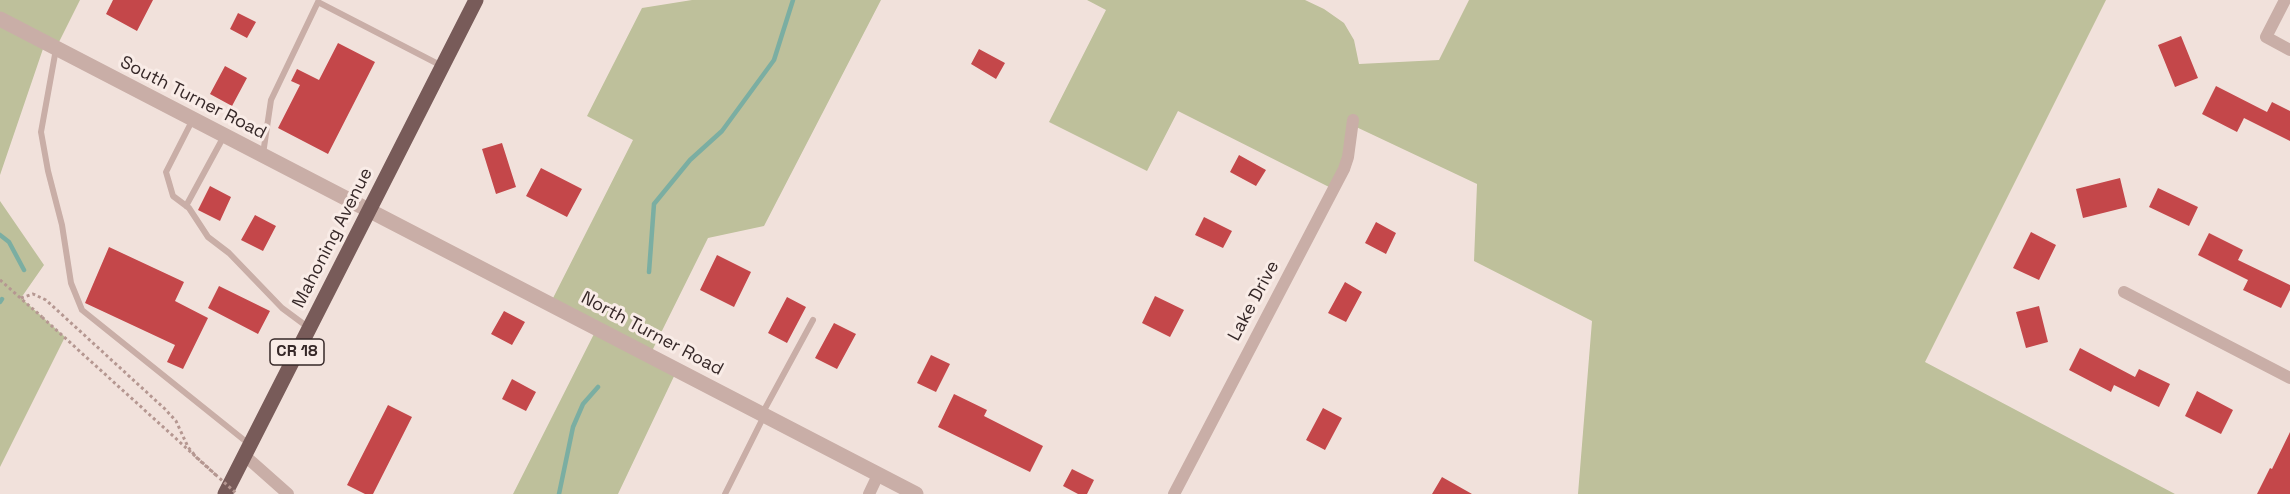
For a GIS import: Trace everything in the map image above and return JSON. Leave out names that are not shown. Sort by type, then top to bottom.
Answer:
[{"type":"main road","name":"Mahoning Avenue","points":[[225,494],[476,0]]},
{"type":"street","points":[[2285,0],[2266,37],[2290,50]]},
{"type":"street","name":"South Turner Road","points":[[0,19],[369,211]]},
{"type":"street","name":"Lake Drive","points":[[1174,494],[1344,169],[1353,120]]},
{"type":"street","name":"North Turner Road","points":[[369,211],[916,494]]},
{"type":"street","points":[[2124,292],[2290,378]]},
{"type":"street","points":[[247,450],[288,494]]},
{"type":"street","points":[[869,494],[879,475]]},
{"type":"lane","points":[[263,156],[271,100],[318,2],[442,66]]},
{"type":"lane","points":[[56,48],[41,132],[62,225],[71,283],[82,310],[247,450]]},
{"type":"lane","points":[[193,119],[166,172],[173,196],[186,206],[208,237],[229,253],[282,308],[309,328]]},
{"type":"lane","points":[[186,206],[224,136]]},
{"type":"lane","points":[[725,494],[813,320]]},
{"type":"path","points":[[0,280],[237,494]]},
{"type":"path","points":[[21,298],[33,294],[41,297],[70,321],[176,421],[188,447],[214,475]]},
{"type":"green space","points":[[0,0],[80,0],[56,48],[45,43],[0,175]]},
{"type":"green space","points":[[692,0],[881,0],[764,226],[708,238],[650,355],[677,370],[618,494],[513,494],[597,328],[550,304],[633,140],[587,116],[642,8]]},
{"type":"green space","points":[[1087,0],[1305,0],[1324,9],[1344,23],[1354,40],[1359,64],[1439,60],[1469,0],[2106,0],[1925,362],[2175,494],[1578,494],[1592,321],[1474,261],[1477,184],[1352,125],[1333,189],[1178,111],[1147,171],[1049,122],[1106,10]]},
{"type":"green space","points":[[0,201],[44,265],[21,298],[65,337],[0,467]]},
{"type":"building","points":[[113,0],[153,0],[137,31],[106,14]]},
{"type":"building","points":[[238,13],[256,22],[247,38],[230,29]]},
{"type":"building","points":[[2181,36],[2198,78],[2175,87],[2158,45]]},
{"type":"building","points":[[338,43],[375,62],[328,154],[278,128],[300,85],[291,81],[297,69],[319,80]]},
{"type":"building","points":[[979,49],[1005,63],[996,79],[971,64]]},
{"type":"building","points":[[225,66],[247,78],[232,106],[210,94]]},
{"type":"building","points":[[2216,86],[2267,112],[2272,102],[2290,111],[2290,141],[2244,118],[2237,132],[2202,114]]},
{"type":"building","points":[[502,143],[516,187],[496,194],[482,149]]},
{"type":"building","points":[[1239,155],[1266,170],[1256,186],[1230,172]]},
{"type":"building","points":[[541,168],[582,189],[567,217],[526,196]]},
{"type":"building","points":[[2120,178],[2127,207],[2083,218],[2076,189]]},
{"type":"building","points":[[210,186],[231,197],[220,221],[198,210]]},
{"type":"building","points":[[2158,188],[2198,207],[2189,226],[2149,207]]},
{"type":"building","points":[[255,215],[276,226],[263,251],[241,240]]},
{"type":"building","points":[[1204,217],[1232,231],[1223,248],[1195,235]]},
{"type":"building","points":[[1376,222],[1396,233],[1386,254],[1365,243]]},
{"type":"building","points":[[2031,232],[2056,245],[2039,280],[2013,268]]},
{"type":"building","points":[[2209,233],[2243,250],[2238,260],[2290,285],[2290,290],[2281,308],[2243,290],[2248,280],[2198,255]]},
{"type":"building","points":[[109,247],[184,282],[175,301],[208,318],[183,369],[167,362],[175,345],[85,303]]},
{"type":"building","points":[[717,255],[751,272],[734,307],[700,290]]},
{"type":"building","points":[[1345,282],[1362,292],[1346,322],[1328,313]]},
{"type":"building","points":[[219,286],[270,311],[258,334],[208,308]]},
{"type":"building","points":[[1155,296],[1184,310],[1170,337],[1142,323]]},
{"type":"building","points":[[787,297],[806,307],[787,343],[768,333]]},
{"type":"building","points":[[2039,306],[2048,342],[2026,348],[2016,312]]},
{"type":"building","points":[[504,311],[525,322],[512,345],[491,334]]},
{"type":"building","points":[[834,323],[856,334],[837,369],[815,358]]},
{"type":"building","points":[[2080,348],[2135,377],[2139,369],[2170,384],[2159,407],[2114,385],[2111,392],[2069,370]]},
{"type":"building","points":[[931,355],[950,364],[936,392],[917,383]]},
{"type":"building","points":[[512,379],[536,392],[526,411],[502,399]]},
{"type":"building","points":[[2197,391],[2233,410],[2221,434],[2185,416]]},
{"type":"building","points":[[954,394],[987,410],[984,416],[1043,446],[1030,472],[938,427]]},
{"type":"building","points":[[388,405],[412,417],[373,494],[365,494],[347,485]]},
{"type":"building","points":[[1323,408],[1342,418],[1325,450],[1306,440]]},
{"type":"building","points":[[2290,432],[2290,494],[2257,494],[2270,468],[2272,469]]},
{"type":"building","points":[[1072,469],[1094,480],[1087,494],[1078,494],[1063,486]]},
{"type":"building","points":[[1442,477],[1472,494],[1432,494]]},
{"type":"waterway","points":[[649,272],[654,204],[690,160],[722,131],[774,60],[793,0]]},
{"type":"waterway","points":[[0,235],[9,242],[24,270]]},
{"type":"waterway","points":[[559,494],[573,427],[583,404],[598,387]]}]
